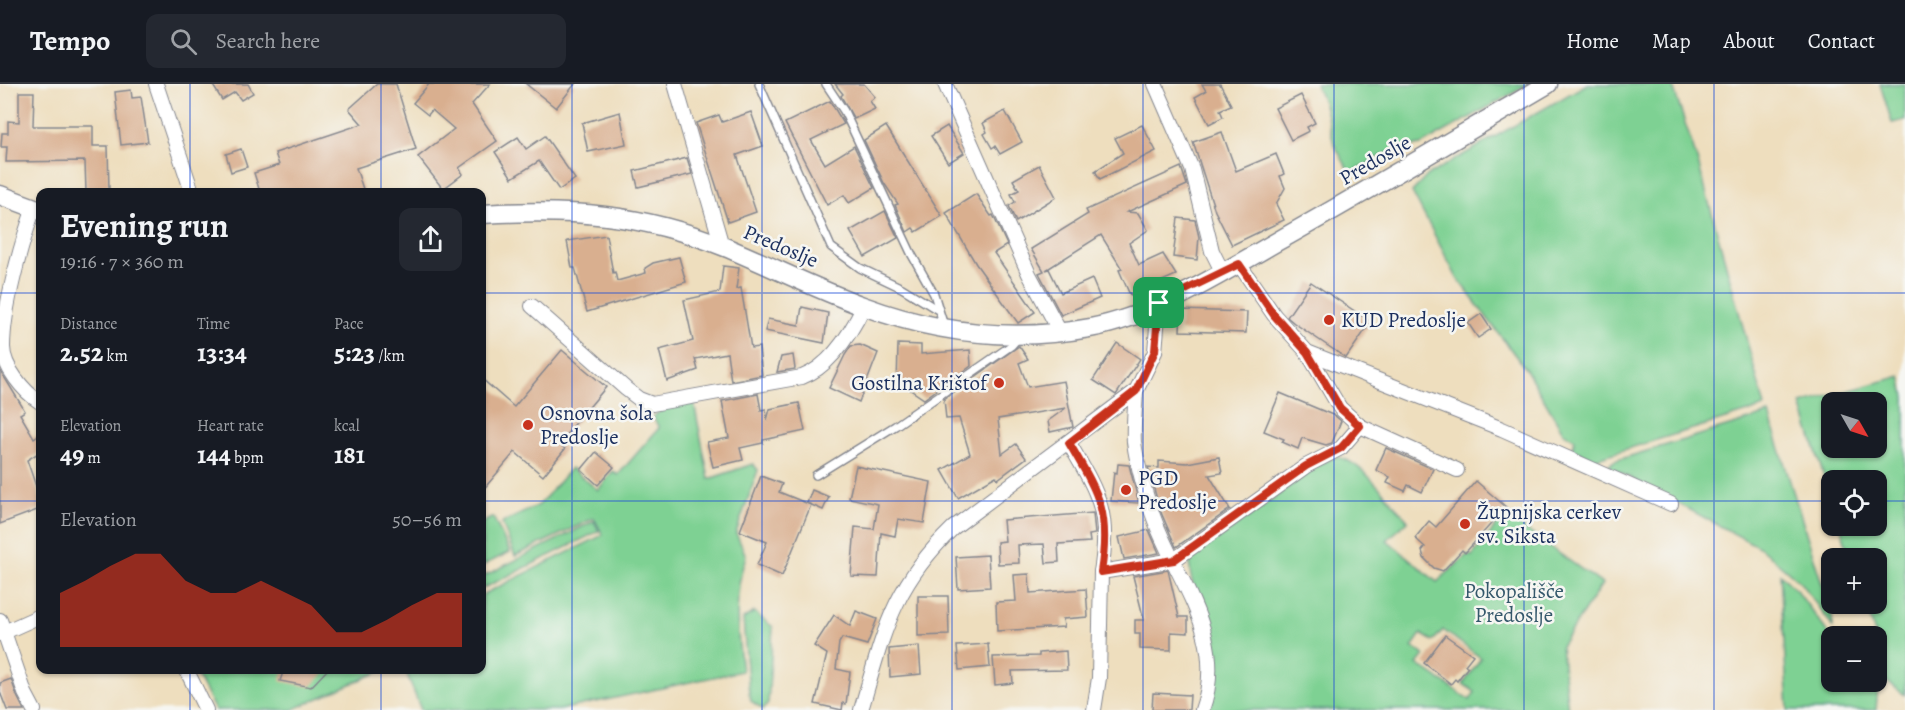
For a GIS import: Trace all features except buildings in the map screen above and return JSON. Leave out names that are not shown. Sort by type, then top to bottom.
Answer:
[{"type":"street","points":[[156,84],[191,188]]},
{"type":"street","points":[[675,84],[704,177],[722,246]]},
{"type":"street","points":[[945,84],[1029,274],[1060,332]]},
{"type":"street","points":[[1155,84],[1192,169],[1212,251],[1231,268],[1307,352],[1340,408],[1360,426],[1457,470]]},
{"type":"street","name":"Predoslje","points":[[486,214],[552,211],[619,217],[662,226],[722,246],[864,306],[941,319],[965,332],[1020,335],[1060,332],[1093,327],[1159,303],[1231,268],[1548,84]]},
{"type":"street","points":[[0,195],[36,209]]},
{"type":"street","points":[[36,212],[14,282],[1,351],[10,371],[36,400]]},
{"type":"street","points":[[1159,303],[1155,351],[1136,391],[1134,441],[1155,521],[1209,642],[1211,666],[1202,710]]},
{"type":"street","points":[[531,306],[626,389],[639,399],[652,404],[814,373],[823,366],[854,327],[864,306]]},
{"type":"street","points":[[1307,352],[1502,429],[1671,504]]},
{"type":"street","points":[[861,710],[885,626],[904,584],[919,566],[953,528],[1136,391]]},
{"type":"street","points":[[1101,572],[1174,560],[1306,466],[1341,448],[1360,426]]},
{"type":"street","points":[[1069,443],[1093,484],[1105,518],[1101,572],[1099,678],[1094,710]]},
{"type":"street","points":[[34,710],[25,693],[1,628],[36,617]]},
{"type":"street","points":[[188,674],[206,710]]},
{"type":"lane","points":[[759,84],[831,247],[860,268],[902,288],[941,319]]},
{"type":"lane","points":[[826,84],[844,111],[912,255],[934,294],[941,319]]},
{"type":"lane","points":[[816,475],[951,388],[1012,345],[1020,335]]},
{"type":"green space","points":[[1315,84],[1529,84],[1421,145],[1395,149],[1350,173],[1334,144],[1324,104]]},
{"type":"green space","points":[[1587,84],[1672,84],[1697,159],[1765,407],[1594,459],[1572,449],[1575,440],[1563,432],[1527,371],[1457,278],[1412,192],[1428,175]]},
{"type":"green space","points":[[1880,84],[1905,84],[1905,120],[1892,123]]},
{"type":"green space","points":[[1901,376],[1905,397],[1905,695],[1887,682],[1887,626],[1873,626],[1869,614],[1887,614],[1887,548],[1847,548],[1843,536],[1887,536],[1887,470],[1822,470],[1801,404],[1821,398],[1821,458],[1887,458],[1887,392],[1844,392]]},
{"type":"green space","points":[[694,403],[709,479],[753,464],[758,470],[736,533],[746,556],[738,598],[742,671],[559,710],[421,710],[407,674],[486,674],[486,593],[603,535],[594,518],[515,556],[502,523],[539,505],[571,468],[598,490],[613,471],[618,475],[659,428],[653,417],[664,408]]},
{"type":"green space","points":[[1769,414],[1821,581],[1821,611],[1799,581],[1761,548],[1608,466],[1614,461]]},
{"type":"green space","name":"Pokopališče Predoslje","points":[[1335,457],[1344,459],[1354,464],[1374,482],[1408,521],[1387,540],[1437,582],[1467,555],[1472,556],[1505,515],[1602,584],[1561,646],[1568,710],[1209,710],[1216,668],[1212,641],[1192,581],[1190,560],[1318,465]],"holes":[[[1443,630],[1481,658],[1463,684],[1475,692],[1470,700],[1417,664],[1424,655],[1412,647],[1421,634],[1433,641]]]},
{"type":"green space","points":[[493,517],[510,552],[486,564],[486,521]]},
{"type":"green space","points":[[594,521],[599,531],[486,587],[486,575]]},
{"type":"green space","points":[[1780,574],[1797,591],[1823,626],[1821,626],[1821,692],[1877,692],[1876,710],[1788,710]]},
{"type":"green space","points":[[754,612],[773,627],[768,704],[763,709],[751,701],[749,693],[743,619]]},
{"type":"green space","points":[[1823,614],[1831,614],[1832,626]]},
{"type":"green space","points":[[196,674],[374,674],[292,710],[215,710]]},
{"type":"place","name":"KUD Predoslje","points":[[1329,320]]},
{"type":"place","name":"Gostilna Krištof","points":[[999,383]]},
{"type":"place","name":"Osnovna šola Predoslje","points":[[528,425]]},
{"type":"place","name":"PGD Predoslje","points":[[1126,490]]},
{"type":"place","name":"Župnijska cerkev sv. Siksta","points":[[1465,524]]},
{"type":"route","points":[[1239,264],[1274,315],[1307,352],[1318,376],[1340,408],[1360,426],[1341,448],[1306,466],[1185,554],[1174,560],[1101,572],[1105,518],[1093,484],[1069,443],[1136,391],[1155,351],[1159,303],[1239,264]]}]
